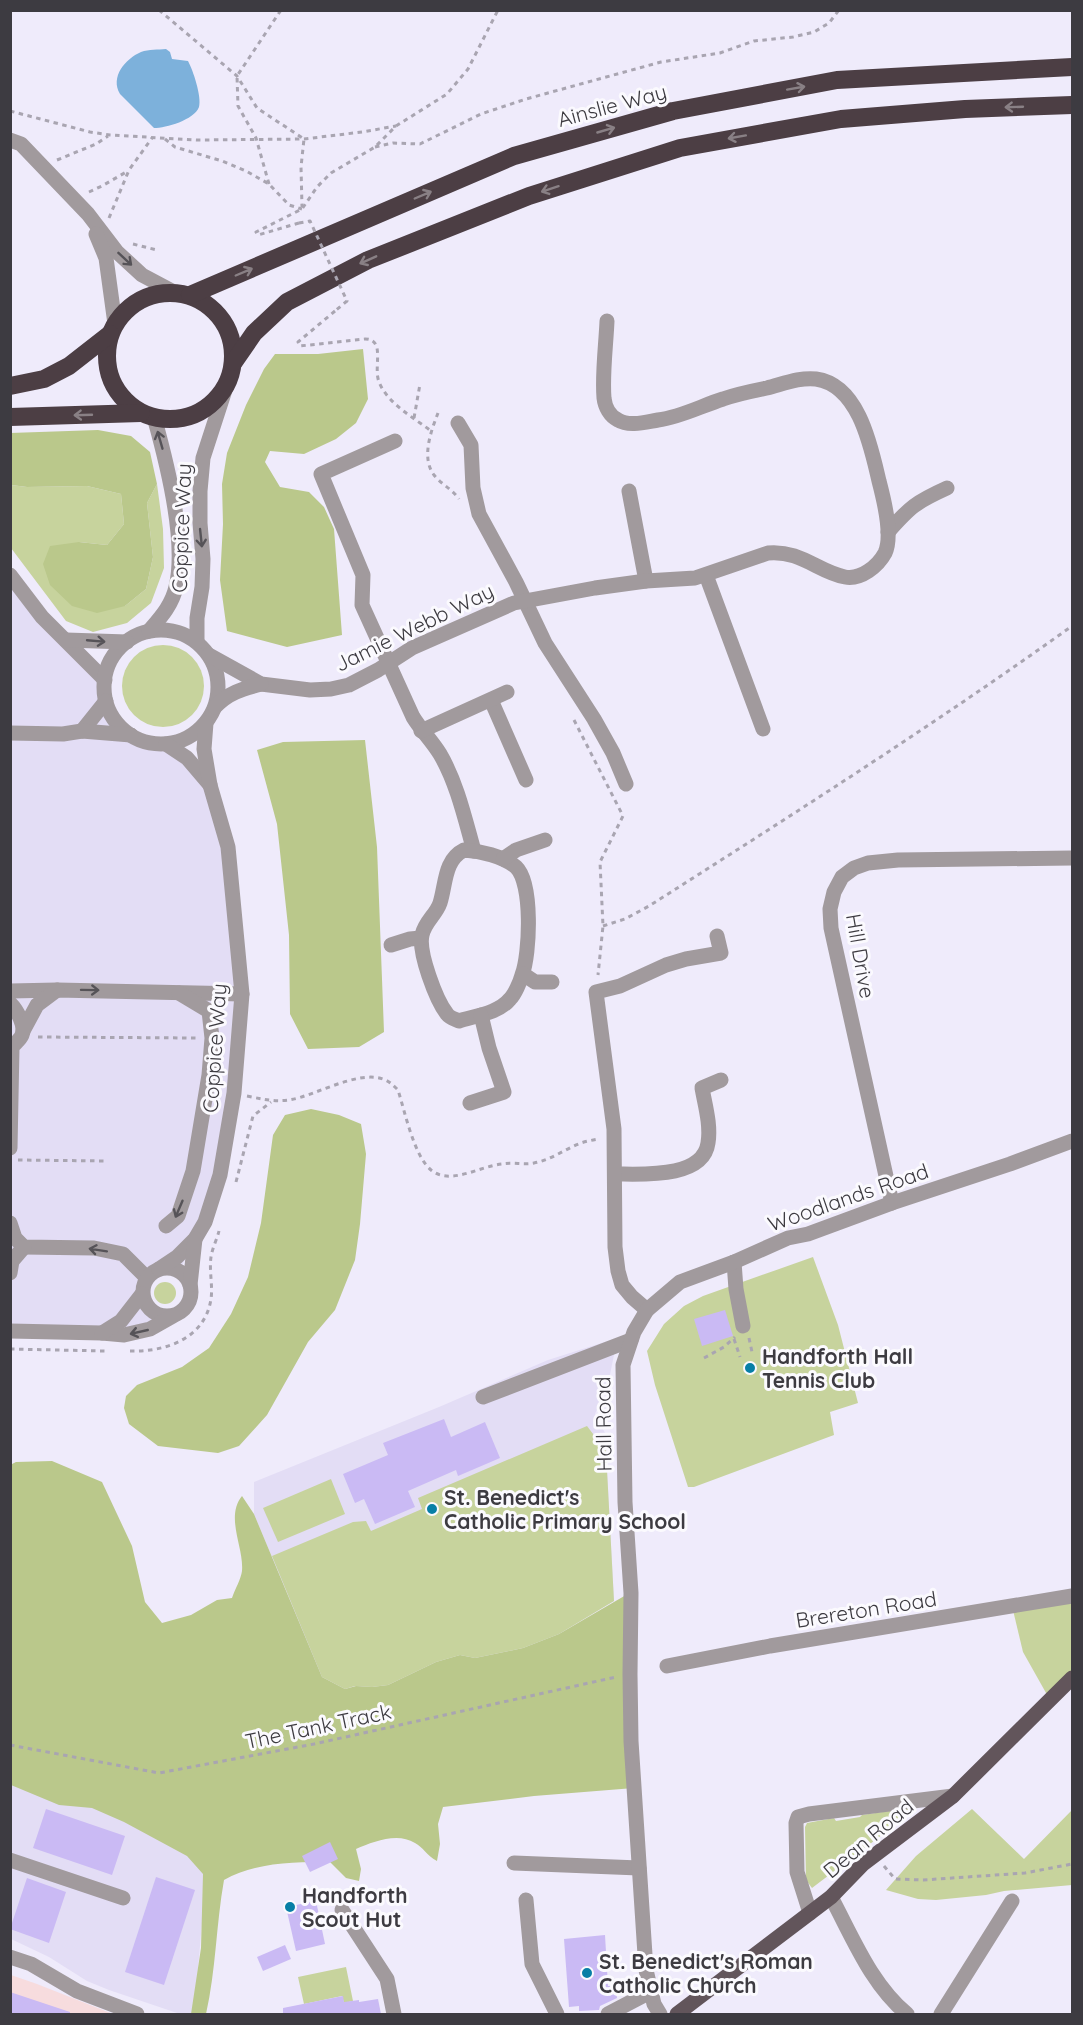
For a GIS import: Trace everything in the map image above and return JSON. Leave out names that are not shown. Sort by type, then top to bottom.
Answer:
[{"type":"highway","name":"Ainslie Way","points":[[182,293],[514,156],[673,111],[837,80],[1072,67]]},
{"type":"highway","points":[[10,417],[148,415],[176,419],[196,414],[214,402],[227,384],[234,362],[254,333],[286,302],[368,260],[529,196],[680,148],[841,119],[965,109],[1072,105]]},
{"type":"highway","points":[[10,386],[45,379],[69,366],[112,329],[130,306],[151,295],[182,293],[214,310],[230,334],[234,362]]},
{"type":"highway","points":[[112,329],[106,357],[111,380],[123,399],[148,415]]},
{"type":"main road","name":"Dean Road","points":[[677,2014],[831,1897],[875,1855],[953,1796],[1072,1678]]},
{"type":"street","points":[[10,140],[21,144],[88,214],[117,252],[142,275],[182,293]]},
{"type":"street","points":[[88,214],[106,258],[112,329]]},
{"type":"street","points":[[607,321],[604,400],[610,414],[620,422],[634,424],[671,418],[722,399],[799,380],[817,380],[831,384],[842,392],[852,403],[868,434],[888,532]]},
{"type":"street","name":"Coppice Way","points":[[197,642],[196,618],[202,587],[203,559],[200,491],[203,458],[227,384]]},
{"type":"street","name":"Coppice Way","points":[[148,415],[167,464],[180,560],[176,588],[166,612],[149,631]]},
{"type":"street","points":[[458,423],[471,445],[473,488],[479,514],[519,602],[604,736],[626,784]]},
{"type":"street","points":[[395,441],[321,474],[363,575],[362,605],[421,731],[439,753],[451,777],[474,850]]},
{"type":"street","points":[[888,532],[908,509],[921,499],[947,488]]},
{"type":"street","points":[[629,491],[646,581]]},
{"type":"street","name":"Jamie Webb Way","points":[[209,655],[261,684],[310,690],[331,689],[349,685],[412,648],[519,602],[646,581],[682,580],[706,575],[759,555],[777,552],[807,560],[845,577],[853,578],[879,563],[888,544],[888,532]]},
{"type":"street","points":[[10,575],[42,617],[105,680]]},
{"type":"street","points":[[706,575],[763,729]]},
{"type":"street","points":[[10,733],[63,734],[82,731],[130,735],[154,744],[166,744],[186,739],[206,723],[215,707],[219,689],[217,671],[209,655],[197,642],[182,633],[166,630],[149,631],[127,642],[117,651],[108,665],[105,680],[106,701],[114,718],[130,735]]},
{"type":"street","points":[[66,640],[127,642]]},
{"type":"street","name":"Jamie Webb Way","points":[[215,707],[231,694],[261,684]]},
{"type":"street","points":[[421,731],[507,692]]},
{"type":"street","points":[[491,700],[526,780]]},
{"type":"street","points":[[82,731],[106,701]]},
{"type":"street","name":"Coppice Way","points":[[153,1273],[177,1257],[195,1239],[205,1222],[220,1175],[234,1093],[242,994],[228,847],[210,785],[204,749],[206,723]]},
{"type":"street","name":"Coppice Way","points":[[166,744],[187,758],[210,785]]},
{"type":"street","points":[[503,859],[516,850],[545,840]]},
{"type":"street","points":[[464,850],[474,850],[503,859],[517,868],[523,880],[527,899],[528,925],[523,974],[510,1000],[499,1008],[459,1021],[449,1017],[439,1001],[423,955],[421,938],[426,922],[439,907],[449,863],[456,854],[464,850]]},
{"type":"street","name":"Hill Drive","points":[[892,1203],[831,928],[830,909],[834,892],[842,877],[854,868],[868,863],[898,860],[1072,858]]},
{"type":"street","points":[[647,1310],[632,1298],[622,1285],[618,1271],[615,1247],[614,1138],[596,992],[620,986],[666,965],[720,953],[717,936]]},
{"type":"street","points":[[391,945],[421,938]]},
{"type":"street","points":[[523,974],[535,981],[552,982]]},
{"type":"street","points":[[10,1148],[12,1047],[22,1034],[37,1005],[57,990]]},
{"type":"street","points":[[10,991],[242,994]]},
{"type":"street","points":[[166,1226],[178,1216],[195,1160],[209,1075],[212,1038],[209,1011],[179,993]]},
{"type":"street","points":[[10,1004],[19,1015],[22,1034]]},
{"type":"street","points":[[470,1104],[504,1092],[489,1048],[481,1014]]},
{"type":"street","points":[[615,1174],[652,1174],[693,1165],[704,1155],[708,1143],[702,1088],[721,1080]]},
{"type":"street","name":"Woodlands Road","points":[[647,1310],[680,1282],[734,1262],[788,1238],[808,1234],[1072,1141]]},
{"type":"street","points":[[10,1223],[15,1238],[24,1247],[94,1248],[123,1254],[153,1273]]},
{"type":"street","name":"Coppice Way","points":[[190,1285],[195,1239]]},
{"type":"street","points":[[10,1273],[12,1261],[24,1247]]},
{"type":"street","points":[[734,1262],[739,1332]]},
{"type":"street","points":[[10,1331],[124,1335],[150,1329],[173,1316],[180,1312],[190,1300],[190,1285],[187,1278],[175,1269],[153,1273],[143,1285],[142,1294],[149,1309],[165,1316],[173,1316]]},
{"type":"street","points":[[102,1333],[121,1321],[142,1294]]},
{"type":"street","name":"Hall Road","points":[[647,1310],[631,1340],[623,1365],[625,1502],[631,1593],[630,1674],[639,1868],[646,1970],[650,1992],[660,2014]]},
{"type":"street","points":[[483,1397],[631,1340]]},
{"type":"street","name":"Brereton Road","points":[[668,1666],[770,1646],[1072,1596]]},
{"type":"street","points":[[810,1913],[797,1872],[796,1823],[798,1817],[953,1796]]},
{"type":"street","points":[[10,1860],[123,1898]]},
{"type":"street","points":[[514,1863],[639,1868]]},
{"type":"street","points":[[831,1897],[890,2009],[907,2014]]},
{"type":"street","points":[[526,1900],[532,1964],[557,2014]]},
{"type":"street","points":[[941,2014],[1012,1901]]},
{"type":"street","points":[[342,1910],[387,1979],[394,2014]]},
{"type":"street","points":[[10,1957],[31,1964],[77,1991],[137,2014]]},
{"type":"street","points":[[608,2014],[650,1992]]},
{"type":"path","points":[[159,10],[237,76],[257,108],[304,139]]},
{"type":"path","points":[[269,184],[256,138],[238,106],[237,76],[281,10]]},
{"type":"path","points":[[431,431],[397,406],[384,392],[376,370],[378,348],[372,339],[300,346],[298,342],[347,301],[310,220],[258,236],[256,232],[302,209],[317,187],[331,173],[375,147],[396,126],[447,94],[468,69],[498,10]]},
{"type":"path","points":[[375,147],[393,143],[420,144],[481,114],[526,99],[661,62],[720,53],[754,41],[793,37],[814,32],[829,22],[839,10]]},
{"type":"path","points":[[10,111],[81,130],[110,135],[196,140],[304,139],[396,126]]},
{"type":"path","points":[[51,163],[96,144],[110,135]]},
{"type":"path","points":[[108,221],[129,170],[152,138]]},
{"type":"path","points":[[165,138],[175,147],[222,161],[269,184],[289,205],[302,209]]},
{"type":"path","points":[[302,209],[301,167],[304,139]]},
{"type":"path","points":[[80,195],[102,186],[129,170]]},
{"type":"path","points":[[414,418],[420,384]]},
{"type":"path","points":[[438,413],[431,431],[429,465],[434,476],[454,492],[464,505]]},
{"type":"path","points":[[603,926],[619,922],[649,906],[739,849],[975,694],[1072,626]]},
{"type":"path","points":[[574,720],[623,816],[600,862],[603,926],[596,992]]},
{"type":"path","points":[[22,1034],[212,1038]]},
{"type":"path","points":[[234,1093],[271,1101],[290,1100],[360,1078],[374,1077],[391,1082],[398,1090],[424,1162],[438,1175],[448,1177],[460,1176],[483,1167],[504,1163],[534,1163],[581,1143],[600,1138],[614,1138]]},
{"type":"path","points":[[10,1160],[107,1161]]},
{"type":"path","points":[[739,1332],[740,1357]]},
{"type":"path","points":[[704,1358],[724,1347],[739,1332]]},
{"type":"path","name":"The Tank Track","points":[[10,1745],[159,1773],[314,1744],[630,1674]]},
{"type":"path","points":[[875,1855],[894,1879],[922,1880],[1025,1873],[1072,1864]]},
{"type":"shaded area","points":[[10,575],[105,680],[108,708],[121,727],[142,741],[166,744],[210,785],[228,847],[242,994],[234,1093],[205,1222],[179,1271],[166,1268],[157,1270],[142,1286],[143,1307],[154,1319],[136,1327],[11,1331]]},
{"type":"shaded area","name":"St. Benedict's Catholic Primary School","points":[[614,1339],[614,1355],[608,1384],[595,1414],[605,1433],[614,1601],[597,1610],[322,1677],[254,1514],[254,1482],[548,1360]]},
{"type":"shaded area","points":[[11,1784],[98,1808],[208,1855],[194,2014],[180,2014],[87,1981],[49,1957],[11,1939]]},
{"type":"shaded area","points":[[11,1975],[37,1984],[113,2014],[11,2014]]},
{"type":"green space","points":[[363,349],[368,399],[356,423],[336,439],[304,454],[270,451],[265,462],[280,487],[309,492],[324,507],[334,529],[342,635],[287,647],[227,631],[220,580],[223,524],[222,484],[227,453],[246,405],[264,369],[275,354],[318,354]]},
{"type":"green space","points":[[98,430],[131,436],[150,452],[157,484],[147,503],[153,557],[146,589],[125,606],[97,613],[72,606],[50,585],[43,564],[50,546],[79,542],[107,545],[124,524],[121,494],[87,486],[11,485],[10,433]]},
{"type":"green space","points":[[157,484],[163,529],[164,568],[151,603],[127,623],[93,632],[66,621],[11,548],[11,485],[87,486],[121,494],[124,524],[107,545],[79,542],[125,606],[146,589],[153,557],[147,503]]},
{"type":"green space","points":[[155,645],[171,645],[186,652],[197,663],[204,678],[201,702],[192,715],[171,727],[155,727],[140,720],[129,709],[122,694],[122,678],[129,663],[140,652]]},
{"type":"green space","points":[[365,740],[377,847],[384,1032],[359,1047],[308,1049],[290,1014],[289,935],[277,824],[257,750],[283,742]]},
{"type":"green space","points":[[311,1109],[339,1115],[361,1124],[366,1154],[355,1260],[335,1310],[308,1342],[267,1415],[239,1446],[218,1453],[158,1446],[129,1424],[124,1408],[126,1396],[137,1385],[182,1367],[209,1348],[231,1314],[248,1277],[261,1223],[273,1135],[285,1115]]},
{"type":"green space","name":"Handforth Hall Tennis Club","points":[[813,1257],[838,1325],[858,1403],[830,1412],[834,1435],[694,1487],[688,1487],[655,1385],[647,1351],[664,1324],[684,1306],[703,1296]]},
{"type":"green space","points":[[165,1282],[173,1285],[176,1293],[173,1301],[165,1304],[157,1301],[154,1293],[157,1285]]},
{"type":"green space","name":"St. Benedict's Catholic Primary School","points":[[587,1426],[606,1451],[614,1601],[559,1634],[523,1648],[475,1658],[460,1655],[436,1662],[388,1685],[355,1686],[345,1689],[322,1677],[272,1556],[353,1522],[366,1521],[371,1531],[422,1509],[418,1498]]},
{"type":"green space","points":[[52,1461],[102,1482],[132,1546],[145,1602],[162,1623],[191,1615],[217,1600],[232,1598],[242,1571],[235,1513],[242,1496],[254,1514],[322,1677],[345,1689],[356,1686],[388,1685],[436,1662],[460,1655],[475,1658],[523,1648],[559,1634],[626,1595],[634,1788],[534,1796],[443,1807],[438,1824],[440,1844],[437,1861],[418,1845],[408,1840],[393,1838],[377,1841],[356,1849],[361,1869],[359,1881],[346,1878],[330,1862],[262,1866],[224,1880],[206,2014],[191,2014],[201,1948],[203,1874],[187,1856],[124,1822],[92,1808],[59,1805],[11,1785],[10,1465],[16,1462]]},
{"type":"green space","points":[[331,1479],[345,1514],[278,1542],[263,1508]]},
{"type":"green space","points":[[1072,1596],[1072,1678],[1050,1700],[1023,1652],[1012,1606]]},
{"type":"green space","points":[[909,1808],[916,1809],[812,1888],[806,1880],[805,1827],[807,1823],[834,1818],[836,1821]]},
{"type":"green space","points":[[972,1809],[1024,1859],[1072,1810],[1072,1885],[936,1900],[918,1899],[886,1890],[916,1856]]},
{"type":"green space","points":[[346,1967],[353,2001],[344,2003],[342,1996],[304,2004],[298,1977]]},
{"type":"water","points":[[166,49],[170,52],[172,59],[188,61],[200,103],[192,116],[172,125],[154,128],[120,94],[117,81],[121,69],[135,55],[147,50]]},
{"type":"building","points":[[725,1310],[733,1336],[702,1346],[694,1319]]},
{"type":"building","points":[[444,1419],[451,1437],[485,1422],[500,1458],[458,1476],[456,1470],[408,1491],[415,1507],[375,1524],[364,1499],[355,1503],[343,1474],[388,1455],[383,1443]]},
{"type":"building","points":[[46,1809],[125,1836],[112,1875],[33,1848]]},
{"type":"building","points":[[330,1842],[338,1859],[310,1872],[302,1856]]},
{"type":"building","points":[[156,1877],[195,1890],[164,1985],[125,1972]]},
{"type":"building","points":[[27,1878],[66,1892],[49,1943],[10,1929]]},
{"type":"building","points":[[316,1901],[325,1944],[296,1951],[286,1907]]},
{"type":"building","name":"St. Benedict's Roman Catholic Church","points":[[605,1935],[608,1986],[615,1986],[617,1998],[600,2006],[599,2010],[579,2011],[579,2006],[569,2007],[564,1939]]},
{"type":"building","points":[[285,1945],[291,1959],[263,1971],[257,1957]]},
{"type":"building","points":[[10,1992],[70,2012],[70,2014],[10,2014]]},
{"type":"building","points":[[343,1996],[344,2002],[378,1999],[381,2014],[283,2014],[283,2008]]},
{"type":"place","name":"Handforth Hall Tennis Club","points":[[750,1368]]},
{"type":"place","name":"St. Benedict's Catholic Primary School","points":[[432,1509]]},
{"type":"place","name":"Handforth Scout Hut","points":[[290,1907]]},
{"type":"place","name":"St. Benedict's Roman Catholic Church","points":[[587,1973]]}]
